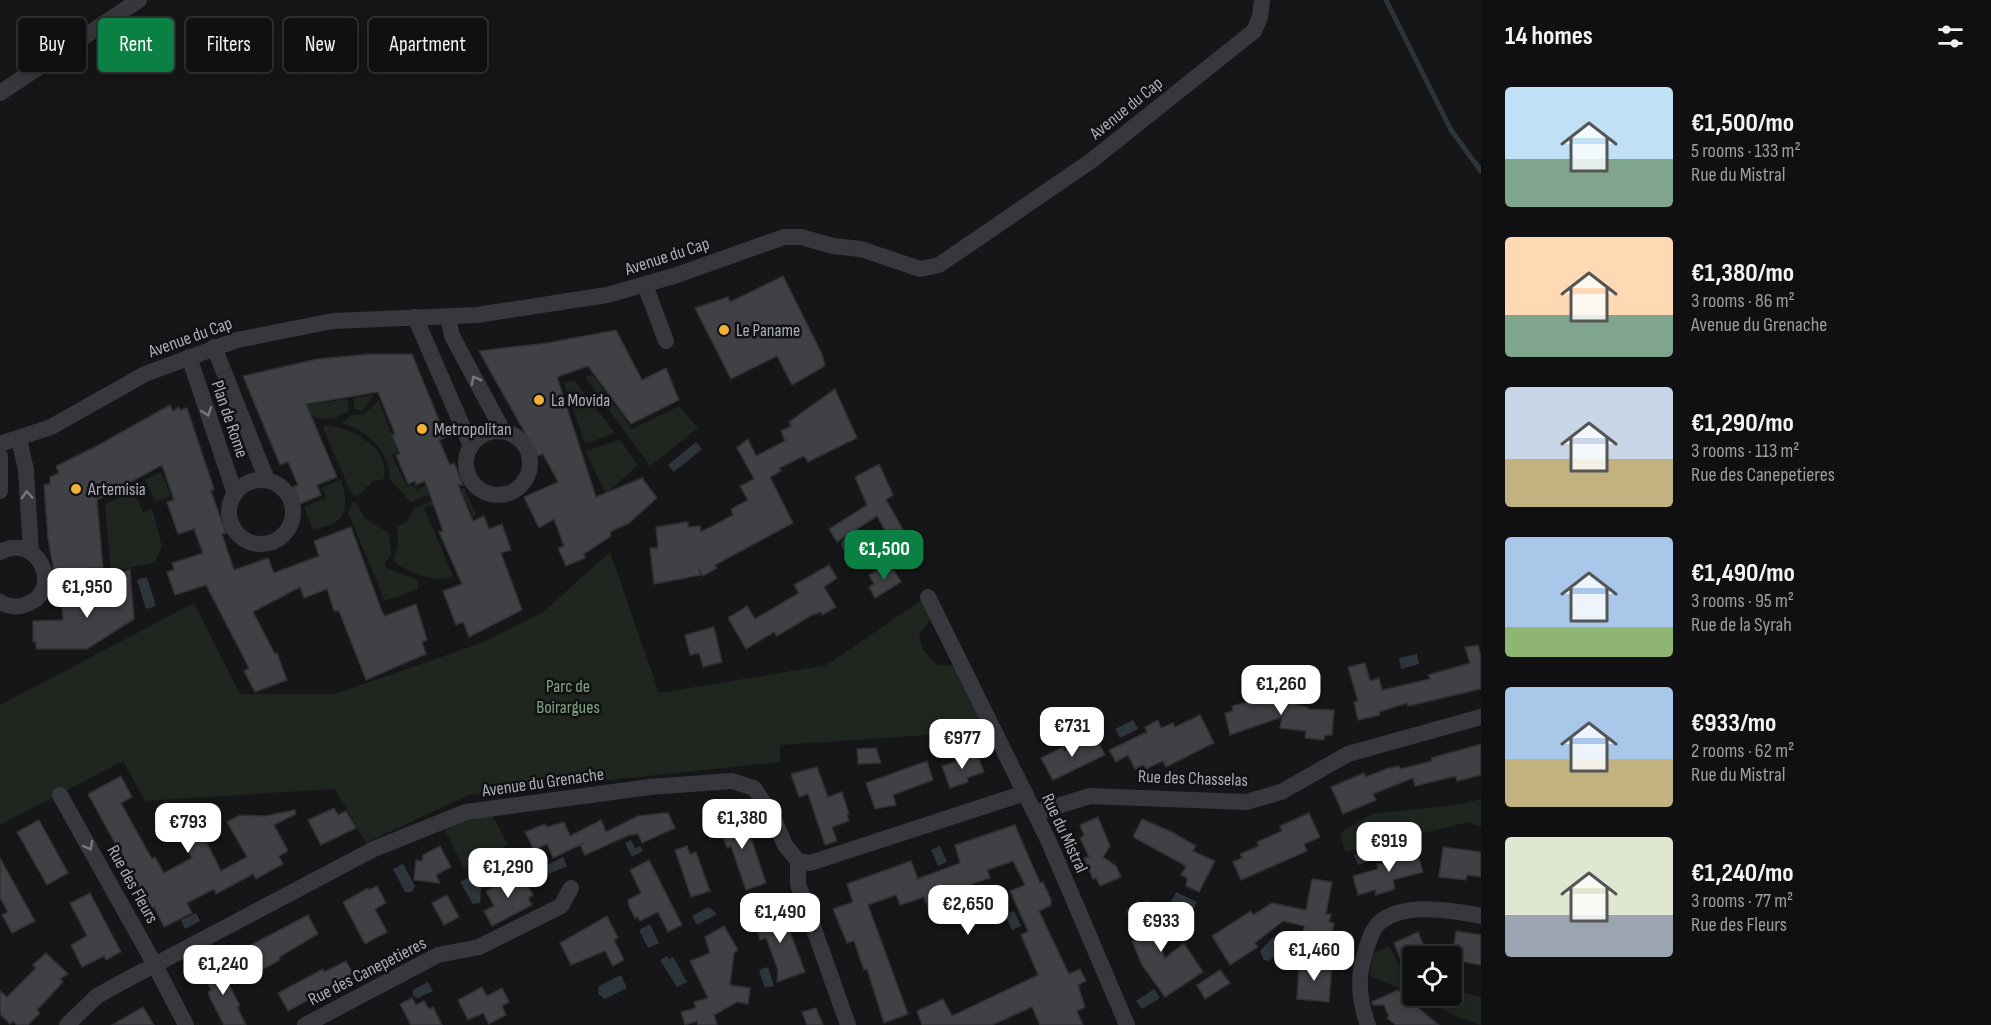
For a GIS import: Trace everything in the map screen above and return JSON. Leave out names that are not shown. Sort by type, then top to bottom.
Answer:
[{"type":"street","points":[[0,93],[139,0]]},
{"type":"street","name":"Avenue du Cap","points":[[0,444],[51,427],[145,374],[214,347],[286,328],[333,321],[448,317],[584,299],[645,285],[784,237],[801,237],[833,246],[861,249],[920,268],[939,265],[1091,161],[1254,30],[1260,17],[1262,0]]},
{"type":"street","points":[[645,285],[666,341]]},
{"type":"street","points":[[415,317],[471,446]]},
{"type":"street","points":[[448,317],[453,336],[502,432]]},
{"type":"street","name":"Plan de Rome","points":[[214,347],[267,480]]},
{"type":"street","name":"Plan de Rome","points":[[189,357],[235,494]]},
{"type":"street","points":[[502,432],[519,439],[525,446],[531,463],[526,481],[504,495],[487,494],[472,483],[466,468],[471,446],[484,434],[502,432]]},
{"type":"street","points":[[19,439],[26,470],[31,551]]},
{"type":"street","points":[[0,456],[0,491]]},
{"type":"street","name":"Plan de Rome","points":[[267,480],[285,489],[294,507],[291,526],[274,543],[255,544],[237,534],[229,515],[235,494],[245,484],[267,480]]},
{"type":"street","points":[[0,552],[14,547],[31,551],[38,557],[45,572],[42,590],[31,603],[14,607],[0,602]]},
{"type":"street","name":"Rue du Mistral","points":[[928,597],[1035,813],[1127,1025]]},
{"type":"street","name":"Rue des Chasselas","points":[[1035,813],[1090,796],[1246,802],[1281,792],[1348,754],[1481,717]]},
{"type":"street","name":"Avenue du Grenache","points":[[67,1025],[97,996],[374,849],[466,812],[650,787],[732,781],[754,788],[763,798],[784,845],[798,861]]},
{"type":"street","points":[[848,1025],[798,884],[798,861],[810,863],[826,859],[1024,793]]},
{"type":"street","name":"Rue des Fleurs","points":[[60,795],[156,966],[186,1025]]},
{"type":"street","name":"Rue des Canepetieres","points":[[305,1025],[438,955],[479,947],[561,906],[572,888]]},
{"type":"street","points":[[1368,1025],[1362,1011],[1361,967],[1372,933],[1379,923],[1414,910],[1446,909],[1481,916]]},
{"type":"green space","points":[[592,374],[632,429],[679,406],[698,428],[650,466],[585,377]]},
{"type":"green space","points":[[574,380],[615,433],[585,444],[564,383]]},
{"type":"green space","points":[[374,395],[363,410],[355,410],[353,398]]},
{"type":"green space","points":[[347,399],[349,410],[330,419],[312,416],[302,406]]},
{"type":"green space","points":[[379,400],[398,452],[392,455],[407,487],[413,485],[417,490],[426,485],[438,491],[411,502],[390,480],[386,460],[375,443],[360,431],[342,423],[351,415],[363,415]]},
{"type":"green space","points":[[326,425],[358,435],[376,449],[382,458],[383,480],[373,481],[357,496],[352,495],[323,428]]},
{"type":"green space","points":[[620,440],[638,465],[606,494],[585,451]]},
{"type":"green space","points":[[161,472],[171,496],[155,501],[145,480]]},
{"type":"green space","points":[[341,479],[345,498],[342,516],[332,524],[313,530],[304,507],[327,498],[322,488]]},
{"type":"green space","points":[[142,487],[145,494],[137,498],[143,513],[152,508],[162,547],[155,562],[111,572],[105,504]]},
{"type":"green space","points":[[464,488],[476,515],[473,516],[464,496],[424,508],[453,576],[432,578],[397,565],[394,560],[398,543],[397,526],[407,522],[413,509]]},
{"type":"green space","points":[[353,502],[357,504],[364,518],[389,533],[391,556],[385,562],[385,567],[418,580],[418,589],[385,601],[348,513]]},
{"type":"green space","name":"Parc de Boirargues","points":[[610,552],[659,693],[827,665],[923,599],[932,617],[919,634],[923,650],[937,665],[955,666],[987,731],[780,745],[780,762],[468,795],[366,843],[335,789],[145,801],[123,761],[0,825],[0,705],[194,603],[240,694],[335,694],[481,643],[543,612]]},
{"type":"green space","points":[[1481,799],[1481,827],[1469,822],[1345,852],[1340,833],[1372,814],[1462,804]]},
{"type":"green space","points":[[470,816],[493,816],[508,845],[464,869],[445,830]]},
{"type":"green space","points":[[1389,946],[1402,970],[1402,989],[1370,976],[1373,954]]},
{"type":"green space","points":[[1462,992],[1481,997],[1481,1025],[1457,1017],[1437,1006],[1462,1006]]},
{"type":"shaded area","points":[[696,442],[702,449],[674,472],[668,465]]},
{"type":"shaded area","points":[[846,539],[860,558],[851,563],[841,546],[842,541]]},
{"type":"shaded area","points":[[147,577],[156,606],[146,609],[137,580]]},
{"type":"shaded area","points":[[1417,654],[1419,664],[1401,669],[1399,658]]},
{"type":"shaded area","points":[[1133,720],[1138,729],[1120,738],[1115,729]]},
{"type":"shaded area","points":[[631,840],[635,848],[640,846],[643,851],[632,857],[625,843]]},
{"type":"shaded area","points":[[940,846],[947,862],[938,866],[931,850]]},
{"type":"shaded area","points":[[1371,850],[1374,859],[1358,865],[1354,855]]},
{"type":"shaded area","points":[[563,857],[567,866],[549,874],[545,866]]},
{"type":"shaded area","points":[[403,864],[415,886],[412,892],[405,892],[393,869]]},
{"type":"shaded area","points":[[484,870],[489,882],[481,889],[480,903],[473,904],[460,882]]},
{"type":"shaded area","points":[[1176,892],[1197,902],[1192,912],[1171,902]]},
{"type":"shaded area","points":[[709,907],[717,914],[697,925],[692,916]]},
{"type":"shaded area","points":[[1014,911],[1021,926],[1012,930],[1005,915]]},
{"type":"shaded area","points":[[196,913],[200,921],[185,929],[181,920]]},
{"type":"shaded area","points":[[650,924],[659,943],[648,948],[639,930]]},
{"type":"shaded area","points":[[1277,937],[1283,944],[1281,951],[1269,961],[1264,960],[1260,951],[1272,938]]},
{"type":"shaded area","points":[[667,956],[669,959],[673,957],[687,982],[677,987],[660,960]]},
{"type":"shaded area","points":[[768,967],[774,986],[765,988],[759,970]]},
{"type":"shaded area","points":[[621,975],[627,988],[605,999],[598,994],[599,986]]},
{"type":"shaded area","points":[[428,982],[433,991],[418,998],[413,996],[413,990]]},
{"type":"shaded area","points":[[1154,989],[1160,998],[1142,1009],[1136,1001]]},
{"type":"building","name":"Le Paname","points":[[783,276],[822,354],[825,366],[792,385],[777,356],[731,379],[695,308],[728,297],[730,302]]},
{"type":"building","points":[[616,330],[642,380],[666,368],[679,400],[631,424],[588,366],[557,377],[596,497],[642,478],[657,498],[629,523],[610,532],[611,536],[584,554],[585,558],[566,566],[558,548],[564,546],[554,519],[539,528],[524,497],[558,482],[543,454],[538,456],[479,351],[547,343]]},
{"type":"building","points":[[371,354],[412,354],[446,437],[439,440],[450,465],[454,463],[463,485],[458,485],[473,521],[484,516],[489,529],[502,524],[511,550],[501,553],[522,610],[469,637],[463,622],[456,625],[443,591],[462,584],[439,532],[443,531],[425,481],[416,485],[415,481],[408,484],[396,455],[400,454],[392,435],[395,434],[378,392],[306,404],[337,477],[317,485],[321,495],[300,504],[293,487],[298,485],[288,462],[280,465],[243,376],[317,359]]},
{"type":"building","points":[[835,389],[857,438],[808,462],[804,456],[779,468],[781,471],[770,477],[793,523],[715,565],[717,568],[703,576],[699,569],[701,575],[654,584],[650,548],[658,548],[656,527],[688,522],[688,527],[700,526],[701,532],[733,515],[731,509],[748,500],[740,486],[754,479],[737,448],[748,439],[756,456],[785,441],[781,431],[791,426],[789,422]]},
{"type":"building","points":[[170,405],[173,411],[179,407],[180,410],[187,408],[214,489],[211,491],[226,533],[222,534],[234,570],[268,558],[274,573],[319,556],[314,541],[351,527],[385,616],[416,604],[427,640],[422,642],[426,654],[366,680],[339,611],[334,611],[327,589],[304,598],[300,587],[253,612],[275,654],[277,653],[287,680],[255,692],[244,671],[249,668],[206,585],[175,595],[167,572],[174,570],[172,563],[203,553],[194,529],[178,534],[167,502],[174,500],[162,465],[97,500],[103,568],[54,571],[48,539],[44,485],[50,484],[50,477],[59,473],[56,466]]},
{"type":"building","points":[[879,464],[893,495],[886,500],[912,545],[898,554],[877,516],[837,542],[829,529],[867,505],[855,477]]},
{"type":"building","points":[[890,564],[901,582],[875,598],[869,587],[874,584],[869,575]]},
{"type":"building","points":[[829,565],[837,578],[824,587],[836,607],[822,615],[821,612],[812,615],[777,636],[774,632],[746,649],[728,618],[747,606],[755,619],[799,593],[794,585]]},
{"type":"building","points":[[130,569],[134,619],[87,649],[36,649],[36,642],[33,642],[33,621],[63,620],[61,597],[116,593],[115,577]]},
{"type":"building","points":[[714,627],[722,662],[703,667],[699,653],[690,655],[685,635]]},
{"type":"building","points":[[1478,645],[1481,656],[1481,689],[1408,706],[1407,703],[1379,712],[1380,715],[1358,720],[1354,702],[1358,701],[1348,667],[1365,663],[1370,681],[1379,678],[1382,690],[1430,679],[1428,675],[1470,663],[1465,647]]},
{"type":"building","points":[[1280,694],[1298,696],[1298,705],[1308,707],[1308,709],[1334,710],[1332,735],[1325,735],[1324,740],[1305,738],[1306,731],[1280,728],[1282,717],[1230,735],[1225,713],[1233,711],[1232,706]]},
{"type":"building","points":[[1200,715],[1214,743],[1166,767],[1163,761],[1146,769],[1144,765],[1135,769],[1128,755],[1116,762],[1109,750],[1147,732],[1145,727],[1158,720],[1161,728],[1173,723],[1175,727]]},
{"type":"building","points":[[1095,736],[1105,755],[1053,780],[1041,758],[1063,747],[1065,751]]},
{"type":"building","points":[[1481,744],[1481,775],[1457,781],[1456,776],[1415,786],[1413,778],[1373,794],[1376,800],[1343,814],[1331,787],[1364,773],[1366,777],[1386,769],[1399,766],[1400,769]]},
{"type":"building","points":[[876,748],[881,763],[858,764],[857,749]]},
{"type":"building","points":[[977,754],[984,772],[967,778],[968,782],[950,788],[942,766]]},
{"type":"building","points":[[927,761],[933,780],[893,795],[896,805],[875,809],[866,783]]},
{"type":"building","points":[[817,767],[828,797],[842,792],[849,814],[847,815],[849,821],[832,827],[837,841],[825,845],[808,794],[799,797],[791,774]]},
{"type":"building","points":[[121,776],[132,797],[121,803],[152,859],[155,857],[164,873],[192,858],[176,831],[202,818],[208,830],[202,833],[221,871],[247,857],[227,822],[240,815],[265,816],[295,810],[296,814],[274,825],[288,851],[279,856],[283,864],[256,879],[253,874],[216,894],[214,889],[187,903],[192,913],[164,927],[154,907],[151,909],[88,794]]},
{"type":"building","points":[[334,808],[338,815],[346,811],[356,828],[321,845],[308,820]]},
{"type":"building","points":[[732,811],[736,823],[745,820],[766,883],[746,890],[731,846],[727,848],[716,817]]},
{"type":"building","points":[[668,813],[675,828],[642,843],[638,834],[629,835],[585,855],[580,845],[584,843],[553,858],[547,844],[534,850],[525,832],[545,824],[547,827],[564,822],[570,836],[601,820],[606,832],[638,816]]},
{"type":"building","points":[[1309,813],[1320,837],[1304,844],[1307,851],[1241,880],[1233,862],[1242,858],[1240,854],[1259,846],[1257,842],[1282,831],[1280,826]]},
{"type":"building","points":[[1098,817],[1110,846],[1103,857],[1116,866],[1121,877],[1100,886],[1096,878],[1093,879],[1084,858],[1089,857],[1080,838],[1084,836],[1080,825]]},
{"type":"building","points":[[1142,819],[1172,832],[1196,846],[1193,851],[1215,861],[1199,892],[1186,886],[1187,878],[1181,875],[1186,866],[1133,837]]},
{"type":"building","points":[[39,820],[68,873],[47,885],[17,832]]},
{"type":"building","points":[[1015,825],[1040,883],[1043,882],[1051,900],[1051,905],[1039,911],[1069,974],[1080,969],[1086,981],[1078,985],[1085,1007],[1077,1011],[1083,1025],[1040,1025],[1032,1007],[992,1025],[922,1025],[917,1011],[943,999],[952,1016],[1038,975],[1021,935],[1028,931],[1010,891],[1025,885],[1013,861],[987,870],[990,878],[951,891],[955,904],[942,908],[941,903],[928,908],[924,897],[900,905],[896,895],[868,905],[908,1014],[884,1023],[867,969],[864,970],[854,941],[847,943],[833,909],[853,902],[847,884],[911,861],[918,879],[960,863],[955,845]]},
{"type":"building","points":[[440,846],[451,867],[436,875],[440,883],[414,880],[416,860],[422,861],[423,855]]},
{"type":"building","points":[[687,846],[690,854],[696,852],[710,891],[691,897],[675,850]]},
{"type":"building","points":[[1443,847],[1481,852],[1481,877],[1467,875],[1466,880],[1439,877]]},
{"type":"building","points":[[1416,848],[1423,872],[1393,880],[1395,889],[1376,895],[1375,890],[1358,895],[1353,876],[1378,869],[1377,864],[1388,862],[1386,856]]},
{"type":"building","points":[[0,858],[35,921],[12,933],[2,915],[8,912],[0,898]]},
{"type":"building","points":[[649,860],[682,925],[668,932],[658,912],[640,921],[638,917],[635,918],[629,906],[628,900],[641,893],[630,870]]},
{"type":"building","points":[[521,873],[533,895],[528,898],[532,905],[492,926],[484,911],[494,906],[486,891]]},
{"type":"building","points":[[1312,879],[1332,882],[1326,914],[1331,914],[1329,922],[1334,923],[1330,944],[1302,939],[1304,926],[1283,921],[1255,943],[1258,947],[1230,965],[1212,936],[1251,911],[1253,915],[1272,903],[1306,910]]},
{"type":"building","points":[[377,886],[386,903],[375,909],[387,932],[365,944],[343,902],[368,888],[369,890]]},
{"type":"building","points":[[90,893],[121,952],[106,960],[104,956],[82,967],[71,945],[87,936],[70,903]]},
{"type":"building","points":[[447,895],[459,917],[444,925],[432,903]]},
{"type":"building","points":[[1148,901],[1160,929],[1154,932],[1165,958],[1184,943],[1203,972],[1165,997],[1142,965],[1132,941],[1136,939],[1127,910]]},
{"type":"building","points":[[777,906],[786,930],[789,929],[805,972],[777,982],[778,970],[766,938],[760,940],[755,924],[760,922],[758,913]]},
{"type":"building","points":[[308,915],[318,934],[258,972],[246,951],[253,948],[251,945]]},
{"type":"building","points":[[607,916],[618,938],[614,940],[624,960],[613,966],[605,951],[571,965],[560,943]]},
{"type":"building","points":[[724,926],[738,950],[734,953],[730,985],[750,988],[748,1004],[737,1002],[714,1015],[717,1025],[698,1025],[697,1021],[685,1025],[681,1012],[696,1008],[694,1002],[708,998],[690,961],[710,953],[705,937]]},
{"type":"building","points":[[1456,931],[1481,935],[1481,965],[1462,962],[1462,946],[1454,946]]},
{"type":"building","points":[[1418,932],[1424,946],[1402,946],[1402,963],[1394,943]]},
{"type":"building","points":[[46,953],[68,974],[60,979],[63,982],[37,1010],[40,1013],[28,1025],[17,1025],[13,1021],[10,1024],[0,1014],[0,991],[7,997],[36,968],[33,965]]},
{"type":"building","points":[[346,961],[354,975],[288,1011],[278,993],[323,969],[324,972]]},
{"type":"building","points":[[218,963],[240,1006],[237,1007],[246,1025],[224,1025],[210,998],[208,992],[211,990],[201,971]]},
{"type":"building","points":[[1299,963],[1332,965],[1329,1002],[1297,999]]},
{"type":"building","points":[[1220,970],[1230,983],[1205,999],[1197,985]]},
{"type":"building","points":[[482,987],[487,996],[502,988],[509,1002],[502,1006],[506,1015],[489,1024],[483,1013],[468,1020],[458,1000]]},
{"type":"building","points":[[1398,990],[1402,994],[1402,1006],[1416,1006],[1439,1025],[1396,1025],[1387,1018],[1389,1016],[1384,1005],[1373,1005],[1372,1002]]},
{"type":"building","points":[[412,998],[416,1005],[424,1001],[429,1009],[433,1007],[442,1025],[411,1025],[400,1004]]},
{"type":"building","points":[[143,1007],[154,1025],[112,1025]]},
{"type":"building","points":[[816,1008],[823,1025],[807,1025],[802,1012]]},
{"type":"waterway","points":[[1386,0],[1451,130],[1481,171]]},
{"type":"place","name":"Le Paname","points":[[724,330]]},
{"type":"place","name":"La Movida","points":[[539,400]]},
{"type":"place","name":"Metropolitan","points":[[422,429]]},
{"type":"place","name":"Artemisia","points":[[76,489]]}]
